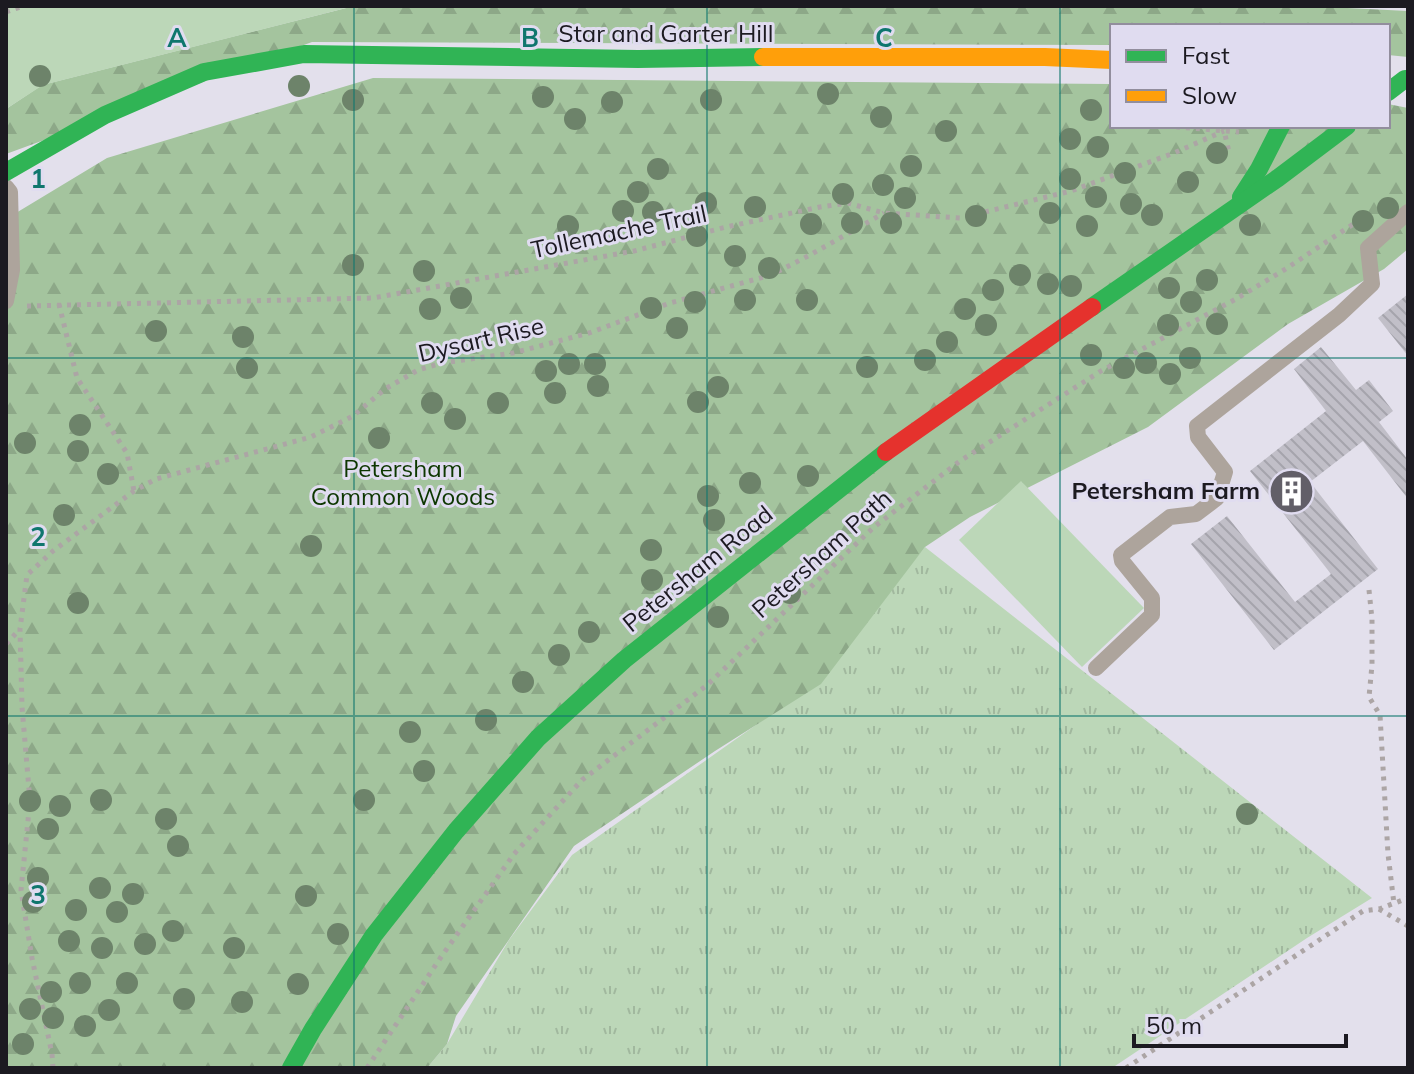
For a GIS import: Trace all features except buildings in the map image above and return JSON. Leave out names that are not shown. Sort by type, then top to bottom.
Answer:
[{"type":"main road","name":"Star and Garter Hill","points":[[6,172],[105,115],[204,72],[304,54],[607,59],[871,56],[1110,60]]},
{"type":"main road","name":"Petersham Road","points":[[1234,209],[1280,128]]},
{"type":"main road","name":"Petersham Road","points":[[291,1068],[374,935],[456,831],[538,738],[624,660],[870,463],[1234,209],[1344,128]]},
{"type":"lane","points":[[6,187],[10,192],[11,304]]},
{"type":"lane","points":[[1096,668],[1152,615],[1152,598],[1122,561],[1121,555],[1170,517],[1196,514],[1217,498],[1225,472],[1198,437],[1197,426],[1339,315],[1372,284],[1368,248],[1408,212]]},
{"type":"path","points":[[6,12],[23,6]]},
{"type":"path","points":[[1231,164],[1224,129],[1240,132]]},
{"type":"path","name":"Tollemache Trail","points":[[11,304],[373,298],[634,251],[726,227],[848,203],[884,213],[960,218],[1071,191],[1174,153],[1224,129]]},
{"type":"path","name":"Petersham Path","points":[[367,1068],[514,854],[582,780],[706,686],[874,527],[960,461],[1101,371],[1236,299],[1372,212]]},
{"type":"path","name":"Dysart Rise","points":[[53,1068],[21,890],[30,801],[22,707],[20,629],[27,575],[53,551],[134,491],[156,479],[311,437],[353,416],[385,389],[418,370],[442,363],[513,353],[574,337],[670,303],[771,275],[884,213]]},
{"type":"path","points":[[59,304],[77,378],[127,453],[134,491]]},
{"type":"path","points":[[1369,590],[1372,665],[1369,697],[1380,715],[1394,904]]},
{"type":"path","points":[[6,644],[20,629]]},
{"type":"path","points":[[1126,1068],[1363,911],[1379,909],[1408,898]]},
{"type":"path","points":[[1379,909],[1408,926]]},
{"type":"green space","points":[[6,6],[354,6],[43,85],[6,109]]},
{"type":"green space","points":[[354,6],[1307,6],[1408,11],[1408,57],[1390,55],[1390,24],[1110,24],[1110,45],[312,42],[6,154],[6,109],[42,85]]},
{"type":"green space","name":"Petersham Common Woods","points":[[373,78],[1110,84],[1110,128],[1390,128],[1390,104],[1408,108],[1408,249],[1384,269],[1288,324],[1148,427],[970,517],[925,547],[821,684],[574,846],[456,1016],[447,1044],[427,1068],[6,1068],[6,219],[107,158]]},
{"type":"green space","points":[[1021,481],[1144,608],[1082,667],[959,540]]},
{"type":"green space","points":[[925,547],[1372,898],[1112,1068],[427,1068],[447,1044],[509,940],[572,855],[811,686]]},
{"type":"traffic: fast","points":[[6,172],[105,115],[204,72],[304,54],[638,59],[763,57]]},
{"type":"traffic: fast","points":[[1390,90],[1408,79]]},
{"type":"traffic: fast","points":[[1241,197],[1280,128]]},
{"type":"traffic: fast","points":[[1092,307],[1344,128]]},
{"type":"traffic: fast","points":[[291,1068],[374,935],[456,831],[538,738],[624,660],[886,452]]},
{"type":"traffic: slow","points":[[763,57],[1110,60]]},
{"type":"traffic: jam","points":[[886,452],[1092,307]]},
{"type":"place","name":"Petersham Farm","points":[[1291,491]]}]
